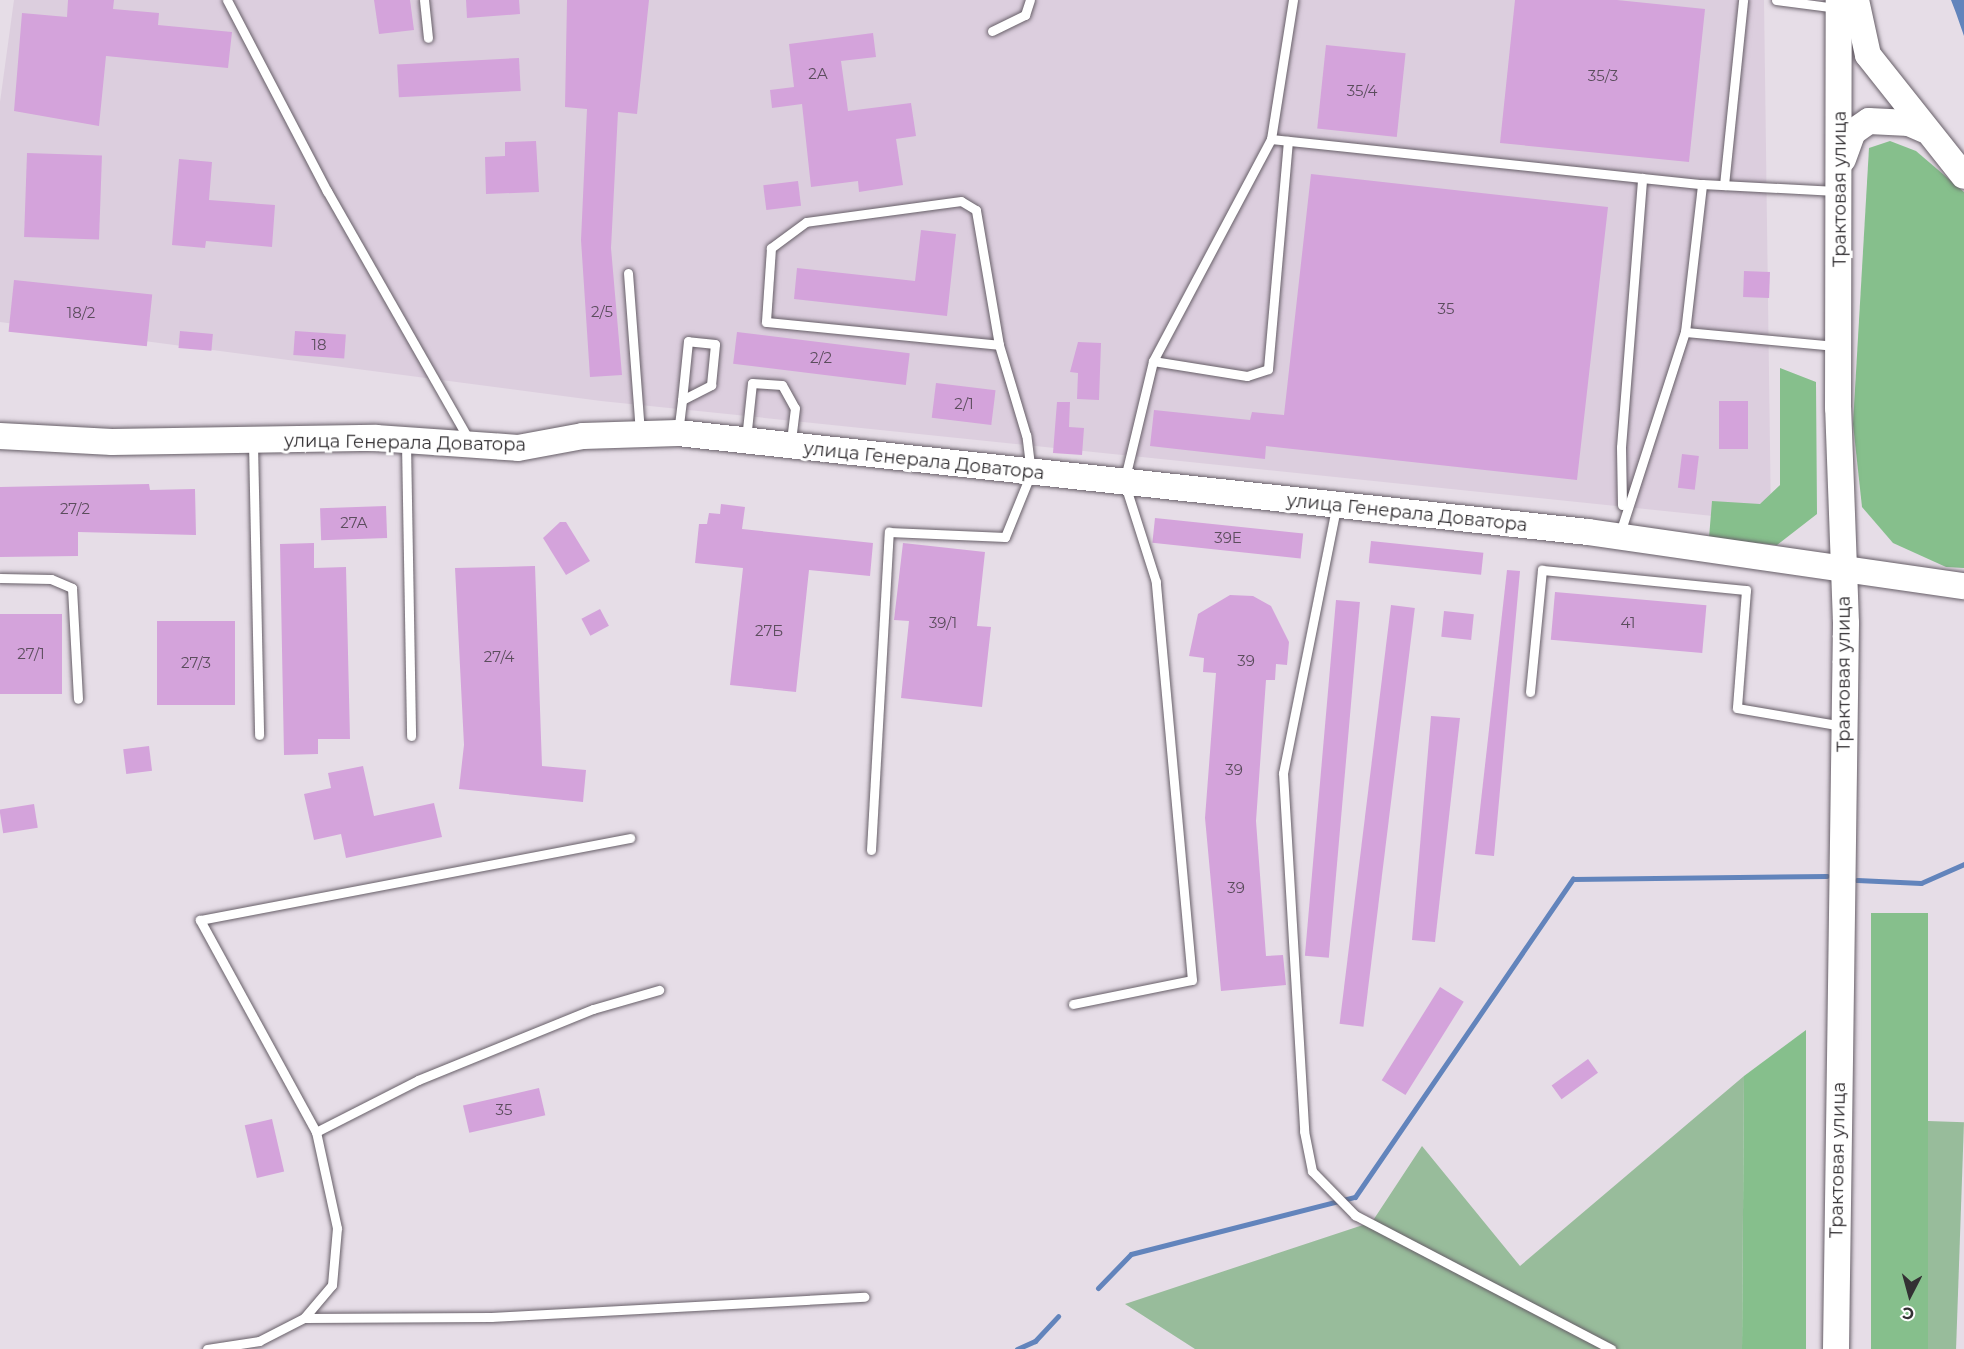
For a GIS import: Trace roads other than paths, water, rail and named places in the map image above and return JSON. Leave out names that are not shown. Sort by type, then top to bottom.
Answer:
[{"type":"street","points":[[1847,3],[1868,55],[1925,130],[1964,176]]},
{"type":"street","name":"Трактовая улица","points":[[1836,1349],[1844,726],[1844,569],[1839,346],[1841,179],[1847,3]]},
{"type":"street","points":[[1841,179],[1851,136],[1865,122],[1896,121],[1925,130]]},
{"type":"street","name":"улица Генерала Доватора","points":[[0,436],[405,440],[518,448],[640,432],[678,433],[1337,505],[1621,525],[1844,569],[1964,586]]},
{"type":"lane","points":[[227,0],[327,191],[472,445]]},
{"type":"lane","points":[[424,0],[428,38]]},
{"type":"lane","points":[[992,31],[1025,15],[1030,0]]},
{"type":"lane","points":[[1073,1004],[1192,980],[1156,582],[1124,482],[1153,361],[1272,139],[1293,0]]},
{"type":"lane","points":[[1725,184],[1743,0]]},
{"type":"lane","points":[[1776,0],[1847,3]]},
{"type":"lane","points":[[1272,139],[1702,184],[1841,179]]},
{"type":"lane","points":[[1153,361],[1247,376],[1268,369],[1288,141]]},
{"type":"lane","points":[[1621,525],[1621,447],[1642,178]]},
{"type":"lane","points":[[1621,525],[1685,332],[1702,184]]},
{"type":"lane","points":[[871,850],[889,532],[1005,537],[1031,473],[1026,435],[999,345],[976,210],[961,201],[806,222],[771,248],[766,322],[999,345]]},
{"type":"lane","points":[[628,273],[640,432]]},
{"type":"lane","points":[[1685,332],[1839,346]]},
{"type":"lane","points":[[678,433],[688,341],[715,344],[711,385],[682,400]]},
{"type":"lane","points":[[746,441],[752,383],[782,385],[795,408],[791,447]]},
{"type":"lane","points":[[253,440],[259,735]]},
{"type":"lane","points":[[405,440],[411,736]]},
{"type":"lane","points":[[1337,505],[1283,773],[1304,1131],[1312,1171],[1355,1215],[1611,1349]]},
{"type":"lane","points":[[1530,692],[1542,570],[1746,590],[1737,708],[1844,726]]},
{"type":"lane","points":[[0,578],[51,579],[72,588],[78,699]]},
{"type":"lane","points":[[207,1349],[259,1341],[304,1318],[333,1285],[337,1228],[316,1132],[200,920],[630,838]]},
{"type":"lane","points":[[316,1132],[418,1080],[593,1009],[659,990]]},
{"type":"lane","points":[[304,1318],[491,1317],[864,1297]]},
{"type":"water","points":[[1951,0],[1964,0],[1964,36],[1956,13]]},
{"type":"waterway","points":[[1857,880],[1921,883],[1964,864]]},
{"type":"waterway","points":[[1098,1288],[1131,1254],[1355,1197],[1573,879],[1827,876]]},
{"type":"waterway","points":[[1017,1349],[1035,1341],[1058,1316]]}]
